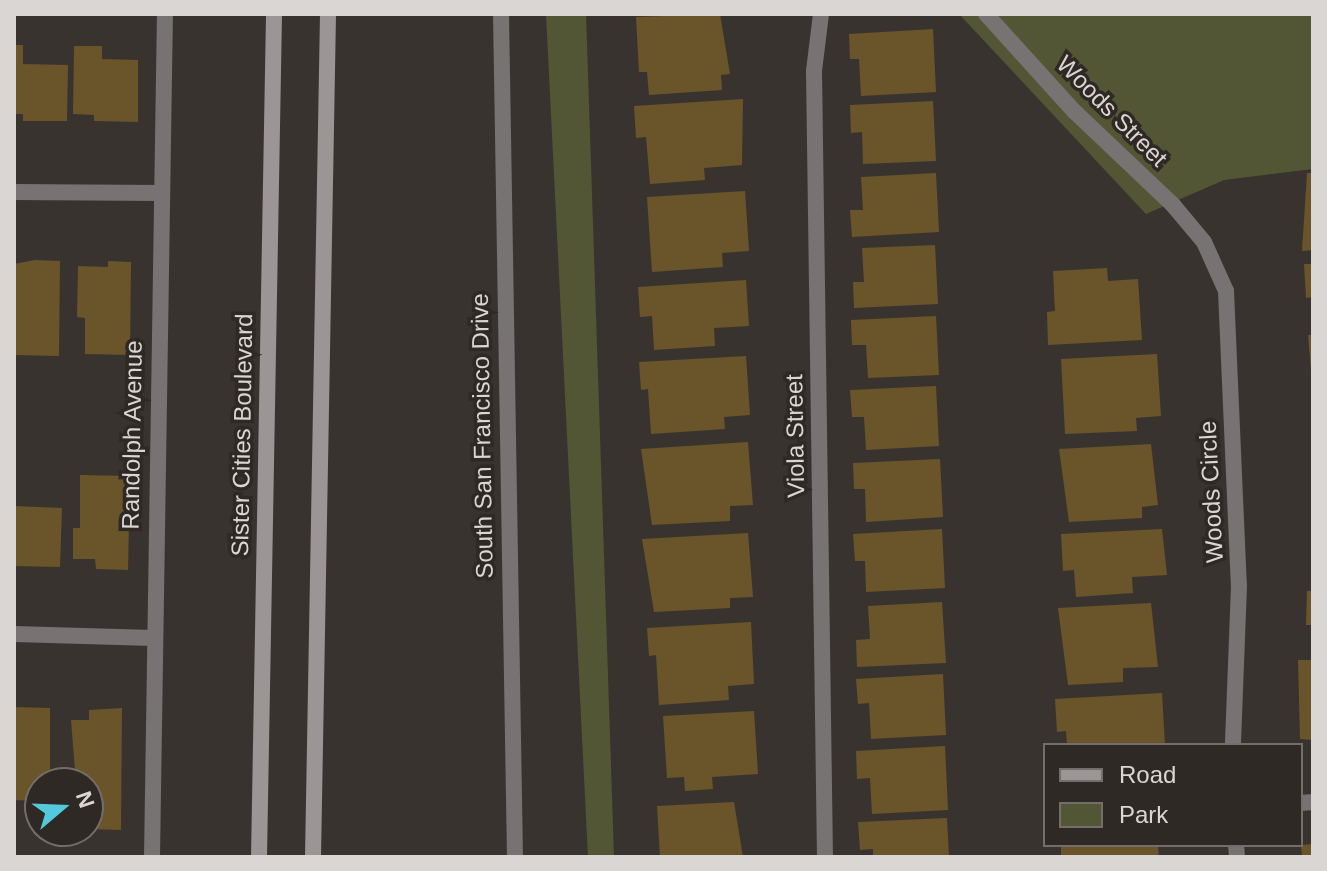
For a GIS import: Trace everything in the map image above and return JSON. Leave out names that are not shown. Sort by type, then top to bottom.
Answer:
[{"type":"main road","name":"Sister Cities Boulevard","points":[[259,857],[274,14]]},
{"type":"main road","points":[[313,857],[328,14]]},
{"type":"street","name":"Randolph Avenue","points":[[152,857],[165,14]]},
{"type":"street","name":"South San Francisco Drive","points":[[501,14],[515,857]]},
{"type":"street","name":"Viola Street","points":[[821,14],[814,71],[825,857]]},
{"type":"street","name":"Woods Street","points":[[986,14],[1204,242]]},
{"type":"street","points":[[14,192],[161,193]]},
{"type":"street","name":"Woods Circle","points":[[1204,242],[1226,291],[1239,586],[1233,743]]},
{"type":"street","points":[[14,634],[153,638]]},
{"type":"green space","points":[[546,14],[586,14],[614,857],[588,857]]},
{"type":"green space","points":[[959,14],[1313,14],[1313,169],[1224,180],[1146,214]]},
{"type":"building","points":[[720,14],[730,74],[721,75],[722,90],[649,95],[647,72],[639,72],[636,17]]},
{"type":"building","points":[[933,29],[936,92],[861,96],[859,59],[850,59],[849,34]]},
{"type":"building","points":[[14,45],[23,45],[23,64],[68,65],[67,121],[23,121],[23,114],[14,114]]},
{"type":"building","points":[[74,46],[102,46],[102,59],[138,60],[138,122],[94,121],[94,115],[73,114]]},
{"type":"building","points":[[743,99],[742,165],[704,168],[705,180],[650,184],[646,137],[636,138],[634,106]]},
{"type":"building","points":[[933,101],[936,161],[863,164],[862,132],[851,133],[850,105]]},
{"type":"building","points":[[936,173],[939,232],[852,237],[850,210],[863,210],[861,177]]},
{"type":"building","points":[[1307,173],[1313,173],[1313,250],[1302,251]]},
{"type":"building","points":[[745,191],[749,251],[722,253],[723,267],[652,272],[647,197]]},
{"type":"building","points":[[935,245],[938,304],[854,308],[853,282],[864,282],[862,248]]},
{"type":"building","points":[[35,260],[60,261],[59,356],[14,355],[14,264]]},
{"type":"building","points":[[108,261],[131,262],[130,355],[85,354],[85,318],[77,317],[78,266],[108,267]]},
{"type":"building","points":[[1304,264],[1313,264],[1313,297],[1306,298]]},
{"type":"building","points":[[1107,268],[1108,281],[1138,279],[1142,340],[1048,345],[1047,312],[1055,311],[1053,271]]},
{"type":"building","points":[[746,280],[749,326],[714,328],[715,346],[654,350],[652,316],[640,317],[638,287]]},
{"type":"building","points":[[936,316],[939,375],[868,378],[866,345],[852,345],[851,320]]},
{"type":"building","points":[[1308,335],[1313,335],[1313,370],[1311,370]]},
{"type":"building","points":[[1157,354],[1161,416],[1136,418],[1137,431],[1065,434],[1061,359]]},
{"type":"building","points":[[746,356],[750,415],[724,417],[725,429],[651,434],[648,389],[641,390],[639,362]]},
{"type":"building","points":[[936,386],[939,446],[866,450],[864,417],[852,417],[850,390]]},
{"type":"building","points":[[748,442],[753,505],[730,506],[730,521],[652,525],[641,449]]},
{"type":"building","points":[[1151,444],[1158,505],[1142,507],[1142,518],[1069,522],[1059,449]]},
{"type":"building","points":[[940,459],[943,517],[866,522],[865,489],[854,489],[853,463]]},
{"type":"building","points":[[80,475],[130,476],[128,570],[96,569],[95,559],[73,559],[73,528],[80,528]]},
{"type":"building","points":[[14,506],[62,508],[60,567],[14,566]]},
{"type":"building","points":[[942,529],[945,588],[866,592],[865,561],[855,561],[853,534]]},
{"type":"building","points":[[1162,529],[1167,575],[1132,577],[1133,593],[1076,597],[1074,570],[1063,571],[1061,534]]},
{"type":"building","points":[[748,533],[753,597],[730,598],[730,608],[654,612],[642,539]]},
{"type":"building","points":[[1307,591],[1313,591],[1313,625],[1306,625]]},
{"type":"building","points":[[942,602],[946,663],[857,667],[856,640],[870,639],[868,606]]},
{"type":"building","points":[[1151,603],[1158,667],[1123,668],[1123,682],[1068,685],[1058,608]]},
{"type":"building","points":[[751,622],[754,684],[728,686],[729,700],[659,705],[656,655],[649,656],[647,628]]},
{"type":"building","points":[[1298,660],[1313,660],[1313,740],[1300,739]]},
{"type":"building","points":[[943,674],[946,735],[871,739],[869,703],[858,704],[856,679]]},
{"type":"building","points":[[1162,693],[1165,743],[1067,743],[1066,731],[1057,732],[1055,699]]},
{"type":"building","points":[[14,707],[50,708],[50,767],[24,767],[24,800],[14,800]]},
{"type":"building","points":[[122,708],[121,830],[104,829],[104,767],[75,767],[71,720],[89,720],[89,710]]},
{"type":"building","points":[[754,711],[758,774],[712,777],[713,789],[685,791],[684,777],[667,778],[663,716]]},
{"type":"building","points":[[945,746],[948,810],[872,814],[870,778],[857,779],[856,751]]},
{"type":"building","points":[[734,802],[743,857],[660,857],[657,806]]},
{"type":"building","points":[[947,818],[949,857],[873,857],[873,849],[860,850],[858,822]]},
{"type":"building","points":[[1313,844],[1313,857],[1302,857],[1303,845]]},
{"type":"building","points":[[1061,847],[1158,847],[1159,857],[1061,857]]}]
